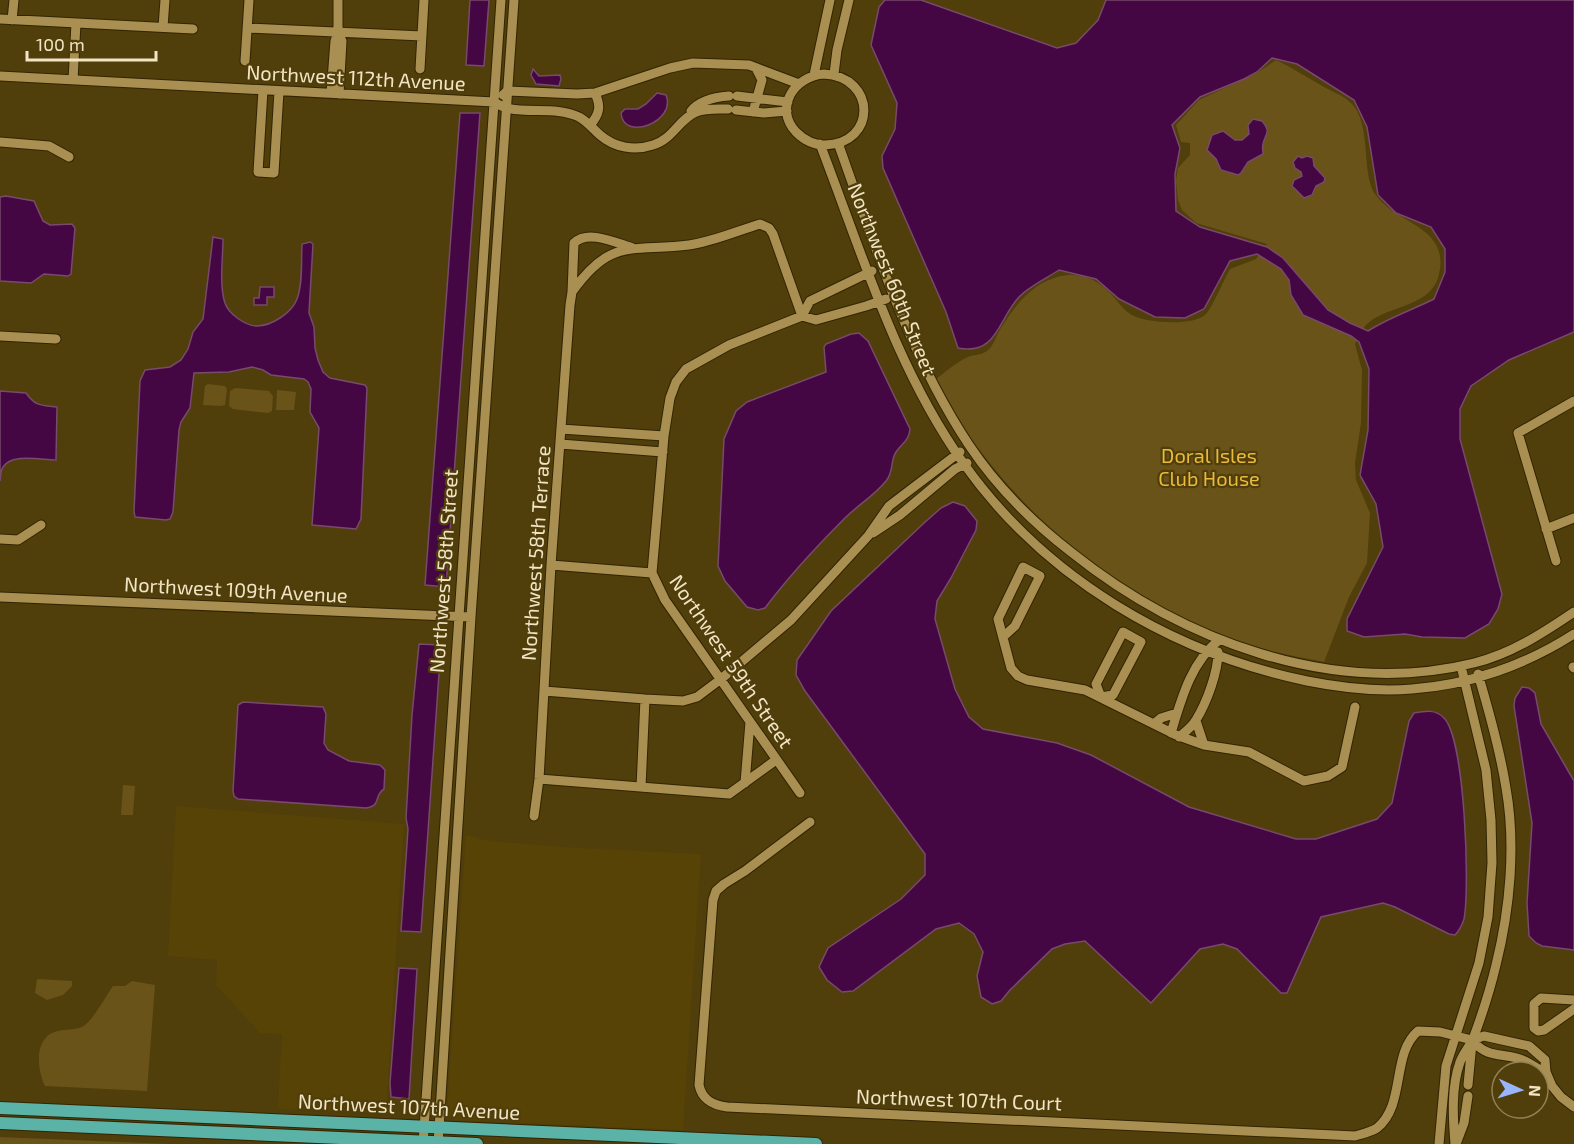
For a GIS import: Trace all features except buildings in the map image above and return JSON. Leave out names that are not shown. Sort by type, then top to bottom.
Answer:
[{"type":"main road","name":"Northwest 107th Avenue","points":[[0,1108],[816,1144]]},
{"type":"main road","name":"Northwest 107th Avenue","points":[[0,1123],[477,1144]]},
{"type":"street","points":[[12,20],[14,0]]},
{"type":"street","points":[[164,27],[165,0]]},
{"type":"street","points":[[245,61],[249,0]]},
{"type":"street","points":[[335,94],[337,61],[342,40],[338,33],[338,0]]},
{"type":"street","points":[[420,69],[424,0]]},
{"type":"street","name":"Northwest 58th Street","points":[[423,1143],[501,0]]},
{"type":"street","name":"Northwest 58th Street","points":[[438,1143],[471,617],[514,0]]},
{"type":"street","points":[[814,75],[830,0]]},
{"type":"street","points":[[834,74],[837,50],[849,0]]},
{"type":"street","points":[[0,20],[193,29]]},
{"type":"street","points":[[73,80],[76,23]]},
{"type":"street","points":[[247,28],[422,36]]},
{"type":"street","points":[[494,102],[507,91],[595,93],[670,68],[693,63],[748,66],[799,84]]},
{"type":"street","points":[[753,112],[762,80],[756,68]]},
{"type":"street","points":[[834,74],[855,85],[861,95],[865,104],[862,122],[855,134],[838,143],[820,144],[803,138],[795,131],[789,121],[787,107],[794,88],[799,84],[814,75],[834,74]]},
{"type":"street","name":"Northwest 112th Avenue","points":[[0,76],[494,102],[506,108],[563,112],[579,117],[602,137],[619,146],[636,149],[654,145],[669,137],[693,108],[712,98],[733,96],[756,98],[787,107]]},
{"type":"street","points":[[263,90],[258,172],[274,173],[279,91]]},
{"type":"street","points":[[590,125],[597,117],[599,109],[595,93]]},
{"type":"street","name":"Northwest 112th Avenue","points":[[682,123],[695,112],[711,109],[753,112],[787,107]]},
{"type":"street","points":[[0,142],[49,146],[69,157]]},
{"type":"street","name":"Northwest 60th Street","points":[[838,143],[893,295],[926,371],[969,446],[1022,511],[1104,579],[1158,611],[1219,640],[1282,659],[1352,672],[1399,674],[1475,663],[1526,643],[1574,612]]},
{"type":"street","name":"Northwest 60th Street","points":[[820,144],[910,374],[957,454],[1011,521],[1071,574],[1122,609],[1168,634],[1218,656],[1280,675],[1345,688],[1413,689],[1464,681],[1516,665],[1574,634]]},
{"type":"street","points":[[573,292],[582,278],[599,261],[615,252],[633,248],[691,244],[760,224],[769,228],[773,234],[802,316]]},
{"type":"street","name":"Northwest 58th Terrace","points":[[534,816],[539,779],[551,565],[570,305],[573,292],[574,243],[579,237],[589,236],[633,248]]},
{"type":"street","points":[[802,316],[810,301],[883,267]]},
{"type":"street","points":[[802,316],[816,320],[893,295]]},
{"type":"street","name":"Northwest 59th Street","points":[[800,793],[665,600],[652,573],[664,436],[670,398],[676,382],[686,369],[729,345],[802,316]]},
{"type":"street","points":[[0,336],[56,339]]},
{"type":"street","points":[[1556,561],[1518,433],[1574,401]]},
{"type":"street","points":[[561,429],[664,436]]},
{"type":"street","points":[[560,444],[663,452]]},
{"type":"street","points":[[544,691],[683,701],[697,697],[790,620],[868,536],[889,506],[969,446]]},
{"type":"street","points":[[868,536],[900,515],[955,469],[978,458]]},
{"type":"street","points":[[1546,529],[1574,518]]},
{"type":"street","points":[[0,539],[18,540],[41,525]]},
{"type":"street","points":[[551,565],[652,573]]},
{"type":"street","points":[[1003,637],[1015,626],[1040,576],[1023,567],[999,615],[998,623],[1009,663],[1018,676],[1027,680],[1073,686],[1101,697],[1175,735],[1204,745],[1249,752],[1304,781],[1317,780],[1342,767],[1354,707]]},
{"type":"street","name":"Northwest 109th Avenue","points":[[0,597],[471,617]]},
{"type":"street","points":[[1123,632],[1141,642],[1113,695],[1101,697],[1096,684],[1123,632]]},
{"type":"street","points":[[1175,735],[1177,713],[1199,660],[1219,640]]},
{"type":"street","points":[[1175,735],[1196,721],[1218,668],[1219,640]]},
{"type":"street","points":[[1456,1144],[1454,1110],[1457,1076],[1460,1062],[1472,1040],[1499,953],[1507,903],[1510,856],[1506,789],[1475,663]]},
{"type":"street","points":[[1439,1144],[1444,1075],[1454,1036],[1479,963],[1487,923],[1492,841],[1489,787],[1484,756],[1461,666]]},
{"type":"street","points":[[1185,693],[1204,702]]},
{"type":"street","points":[[641,787],[645,699]]},
{"type":"street","points":[[1154,724],[1161,718],[1177,713]]},
{"type":"street","points":[[1196,721],[1204,745]]},
{"type":"street","points":[[744,783],[750,722]]},
{"type":"street","points":[[539,779],[729,794],[776,760]]},
{"type":"street","name":"Northwest 107th Court","points":[[810,822],[716,891],[713,900],[699,1085],[700,1092],[715,1105],[1355,1136],[1377,1128],[1386,1118],[1409,1038],[1418,1031],[1440,1032],[1472,1040],[1484,1036],[1529,1046],[1545,1060]]},
{"type":"street","points":[[1574,1000],[1541,998],[1534,1004],[1534,1028],[1538,1031],[1544,1030],[1574,1010]]},
{"type":"street","points":[[1444,1075],[1457,1076],[1469,1081],[1472,1040]]},
{"type":"street","name":"Northwest 107th Court","points":[[1472,1040],[1481,1051],[1524,1060]]},
{"type":"street","name":"Northwest 107th Court","points":[[1550,1081],[1561,1097],[1574,1107]]},
{"type":"street","points":[[1456,1144],[1464,1123],[1468,1096]]},
{"type":"shaded area","points":[[470,0],[489,0],[484,66],[466,65]]},
{"type":"shaded area","points":[[885,0],[921,0],[1057,48],[1076,43],[1098,20],[1106,0],[1574,0],[1574,332],[1509,360],[1471,386],[1460,409],[1460,439],[1502,594],[1498,609],[1489,624],[1465,638],[1422,637],[1405,634],[1364,637],[1347,631],[1347,619],[1383,547],[1376,504],[1360,475],[1368,430],[1369,369],[1359,342],[1351,336],[1303,315],[1291,295],[1289,280],[1281,269],[1257,254],[1230,261],[1204,309],[1185,318],[1155,317],[1119,299],[1096,279],[1059,270],[1020,296],[989,341],[971,349],[958,348],[946,312],[883,168],[882,156],[895,129],[897,103],[871,45],[879,7]],"holes":[[[1272,58],[1297,64],[1354,100],[1367,127],[1378,195],[1396,213],[1431,227],[1445,249],[1445,272],[1434,299],[1368,331],[1328,310],[1283,258],[1267,247],[1200,227],[1176,211],[1175,174],[1180,148],[1172,125],[1200,97],[1257,72]]]},
{"type":"shaded area","points":[[533,69],[539,76],[560,75],[559,86],[536,84],[531,75]]},
{"type":"shaded area","points":[[657,93],[666,95],[667,105],[664,113],[657,120],[639,127],[630,126],[624,122],[621,113],[625,109],[638,109]]},
{"type":"shaded area","points":[[460,113],[480,113],[446,587],[425,585]]},
{"type":"shaded area","points":[[1253,119],[1262,121],[1267,128],[1263,154],[1248,162],[1238,175],[1221,170],[1216,159],[1207,150],[1212,135],[1223,131],[1235,140],[1242,140],[1249,134],[1248,125]]},
{"type":"shaded area","points":[[1298,156],[1313,158],[1314,166],[1325,178],[1324,182],[1316,186],[1312,195],[1304,198],[1292,186],[1294,180],[1302,176],[1293,162]]},
{"type":"shaded area","points":[[0,197],[34,201],[43,221],[50,225],[72,224],[75,228],[71,274],[68,276],[44,274],[31,283],[0,281]]},
{"type":"shaded area","points":[[213,237],[223,239],[222,288],[227,307],[242,321],[257,326],[280,318],[291,309],[297,299],[300,286],[302,244],[310,242],[313,244],[309,313],[314,327],[318,360],[323,372],[330,378],[365,385],[367,388],[361,519],[356,529],[312,525],[319,428],[310,412],[311,389],[308,382],[304,379],[271,375],[252,367],[229,372],[194,373],[190,408],[179,430],[173,512],[170,519],[166,520],[135,517],[140,381],[145,370],[170,367],[181,360],[188,349],[193,332],[203,319]]},
{"type":"shaded area","points":[[260,287],[274,287],[274,297],[267,297],[267,305],[254,305],[254,298],[259,298]]},
{"type":"shaded area","points":[[859,333],[868,341],[910,429],[908,436],[896,452],[890,474],[882,486],[824,539],[765,608],[758,610],[747,607],[725,581],[718,566],[724,439],[736,411],[747,402],[826,372],[824,347],[826,344]]},
{"type":"shaded area","points":[[0,391],[26,393],[36,403],[57,407],[56,460],[27,458],[13,460],[3,467],[0,481]]},
{"type":"shaded area","points":[[953,502],[965,506],[977,521],[976,530],[937,601],[935,619],[955,689],[969,717],[983,729],[1057,743],[1091,755],[1189,807],[1296,839],[1316,839],[1377,819],[1392,803],[1409,721],[1414,713],[1430,711],[1441,715],[1451,731],[1457,754],[1464,815],[1466,902],[1464,919],[1457,933],[1449,934],[1383,903],[1321,917],[1287,993],[1281,993],[1237,949],[1223,944],[1200,949],[1151,1003],[1085,941],[1052,949],[1001,1001],[992,1004],[981,997],[977,976],[983,952],[974,934],[959,923],[936,929],[853,991],[842,992],[827,980],[819,967],[828,948],[901,899],[925,875],[925,854],[805,691],[796,675],[797,660],[831,611],[924,523],[941,508]]},
{"type":"shaded area","points":[[419,644],[441,645],[421,932],[401,931],[408,829],[406,818],[412,715]]},
{"type":"shaded area","points":[[1522,687],[1529,688],[1535,693],[1541,724],[1574,781],[1574,950],[1542,946],[1529,936],[1527,903],[1532,823],[1514,706],[1515,698]]},
{"type":"shaded area","points":[[243,702],[323,707],[326,714],[324,743],[328,750],[349,761],[380,765],[385,770],[384,789],[376,803],[366,808],[238,799],[234,796],[238,705]]},
{"type":"shaded area","points":[[176,806],[404,824],[386,1114],[278,1109],[282,1034],[260,1033],[216,985],[217,960],[168,956]]},
{"type":"shaded area","points":[[466,835],[489,841],[701,854],[683,1130],[455,1120],[450,1117],[447,1111]]},
{"type":"shaded area","points":[[399,968],[417,969],[409,1099],[391,1097],[390,1083]]},
{"type":"green space","name":"Doral Isles Club House","points":[[1276,60],[1351,103],[1362,123],[1368,174],[1375,194],[1384,204],[1430,237],[1437,247],[1440,261],[1438,278],[1426,295],[1375,318],[1365,326],[1355,344],[1362,370],[1361,423],[1355,463],[1356,480],[1370,513],[1367,563],[1349,597],[1324,662],[1279,653],[1235,640],[1154,603],[1117,581],[1049,527],[1018,496],[959,421],[936,379],[962,360],[987,351],[1006,319],[1019,303],[1042,283],[1061,276],[1075,275],[1094,280],[1105,288],[1125,310],[1139,318],[1159,322],[1182,322],[1193,320],[1207,313],[1230,269],[1256,259],[1267,244],[1196,223],[1182,210],[1178,200],[1176,181],[1178,168],[1190,155],[1190,143],[1181,142],[1176,125],[1199,100],[1257,73]]},
{"type":"green space","points":[[208,384],[225,386],[227,389],[225,405],[203,405],[205,386]]},
{"type":"green space","points":[[235,388],[269,391],[273,396],[272,411],[268,413],[233,409],[229,406],[230,391]]},
{"type":"green space","points":[[277,390],[296,392],[294,410],[276,410]]},
{"type":"green space","points":[[123,785],[135,786],[133,815],[121,815]]},
{"type":"green space","points":[[37,979],[72,981],[72,986],[63,995],[47,1000],[35,993]]},
{"type":"green space","points":[[132,981],[155,985],[147,1091],[45,1086],[39,1058],[41,1045],[45,1039],[54,1032],[82,1027],[113,986],[125,986]]},
{"type":"green space","points":[[0,1137],[170,1144],[0,1144]]}]
